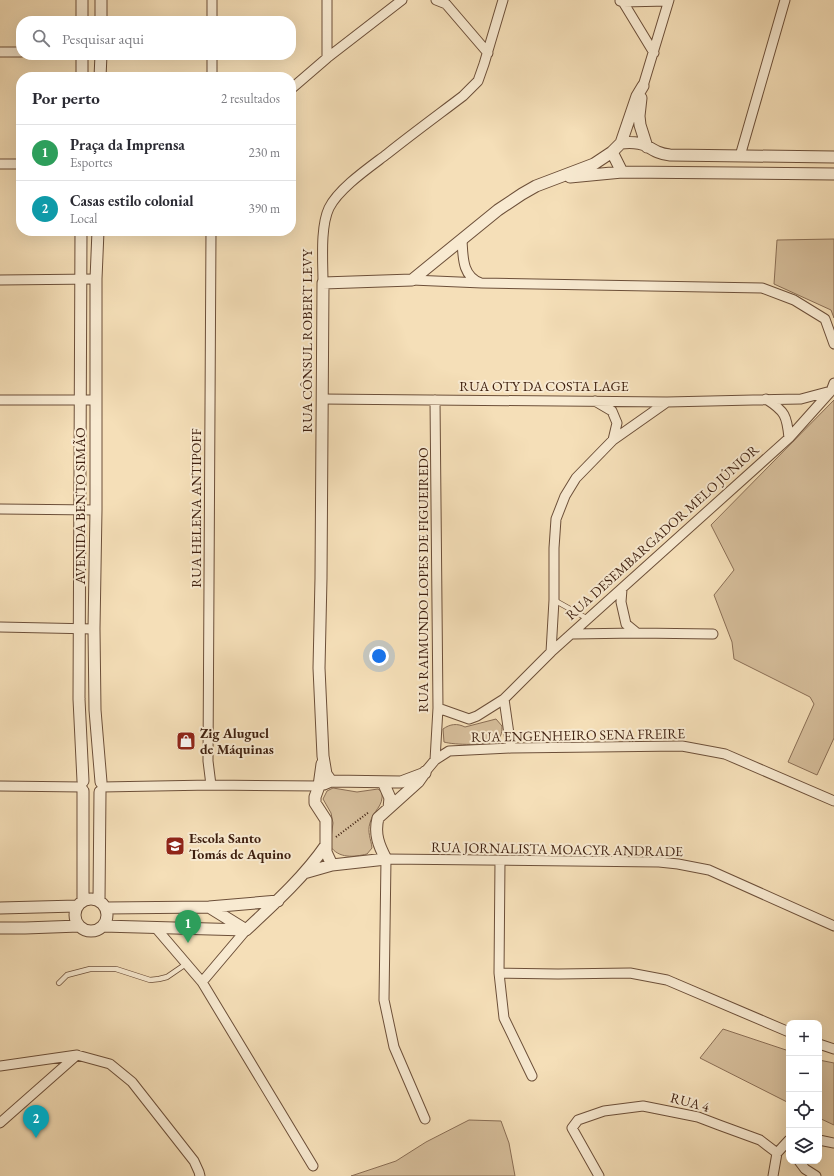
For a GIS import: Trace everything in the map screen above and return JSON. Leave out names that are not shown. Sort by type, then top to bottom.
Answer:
[{"type":"street","points":[[82,0],[82,16]]},
{"type":"street","points":[[101,0],[101,16]]},
{"type":"street","points":[[212,0],[212,16]]},
{"type":"street","points":[[327,0],[327,58]]},
{"type":"street","points":[[296,85],[327,58],[402,0]]},
{"type":"street","points":[[436,0],[446,4],[488,53]]},
{"type":"street","name":"RUA CÔNSUL ROBERT LEVY","points":[[331,781],[326,774],[323,756],[318,668],[321,578],[322,246],[325,225],[329,209],[334,200],[356,178],[463,96],[478,81],[488,53],[503,0]]},
{"type":"street","points":[[740,156],[785,0]]},
{"type":"street","points":[[620,1],[668,1],[654,53],[643,86],[639,116],[640,125],[647,146],[651,150],[665,155],[834,157]]},
{"type":"street","points":[[620,1],[654,53]]},
{"type":"street","points":[[0,52],[16,52]]},
{"type":"street","points":[[82,60],[82,72]]},
{"type":"street","points":[[100,72],[101,60]]},
{"type":"street","points":[[212,60],[212,72]]},
{"type":"street","points":[[412,280],[498,210],[522,194],[536,186],[594,164],[612,152],[621,143],[637,96],[643,86]]},
{"type":"street","points":[[621,143],[635,143],[647,146]]},
{"type":"street","points":[[612,152],[622,172]]},
{"type":"street","points":[[0,164],[16,164]]},
{"type":"street","points":[[557,178],[622,172],[834,174]]},
{"type":"street","name":"AVENIDA BENTO SIMÃO","points":[[80,904],[83,786],[79,699],[81,236]]},
{"type":"street","name":"AVENIDA BENTO SIMÃO","points":[[98,236],[96,279],[96,510],[94,629],[95,710],[101,787],[102,904]]},
{"type":"street","name":"RUA HELENA ANTIPOFF","points":[[211,236],[208,753],[211,785]]},
{"type":"street","points":[[462,240],[463,258],[467,271],[474,281],[482,283]]},
{"type":"street","points":[[0,280],[96,279]]},
{"type":"street","points":[[323,284],[412,280],[482,283],[762,288],[794,300],[825,320],[834,344]]},
{"type":"street","name":"RUA OTY DA COSTA LAGE","points":[[322,400],[667,402],[801,398],[833,387]]},
{"type":"street","name":"RUA DESEMBARGADOR MELO JÚNIOR","points":[[438,708],[469,719],[477,716],[504,698],[551,652],[789,438],[833,387]]},
{"type":"street","points":[[766,399],[778,407],[784,414],[788,424],[789,438]]},
{"type":"street","points":[[0,400],[95,400]]},
{"type":"street","name":"RUA RAIMUNDO LOPES DE FIGUEIREDO","points":[[435,400],[438,708],[435,760]]},
{"type":"street","points":[[594,401],[612,411],[617,423],[613,440]]},
{"type":"street","points":[[551,652],[556,519],[565,496],[576,478],[613,440],[667,402]]},
{"type":"street","points":[[0,510],[96,510]]},
{"type":"street","points":[[622,589],[621,602],[626,624],[637,633]]},
{"type":"street","points":[[0,626],[94,629]]},
{"type":"street","points":[[572,634],[713,634]]},
{"type":"street","points":[[504,698],[511,748]]},
{"type":"street","name":"RUA ENGENHEIRO SENA FREIRE","points":[[435,760],[449,751],[511,748],[682,746],[725,754],[834,801]]},
{"type":"street","name":"RUA CÔNSUL ROBERT LEVY","points":[[323,756],[319,786],[314,797],[315,803],[326,820],[326,845]]},
{"type":"street","points":[[425,1119],[394,1047],[384,1000],[386,859],[379,845],[376,834],[376,826],[378,818],[418,782],[435,760]]},
{"type":"street","points":[[101,787],[211,785],[319,786],[331,781],[401,782],[425,772]]},
{"type":"street","points":[[83,786],[87,778],[92,776],[97,778],[101,787]]},
{"type":"street","points":[[383,782],[390,798],[389,808]]},
{"type":"street","points":[[0,786],[83,786]]},
{"type":"street","points":[[83,786],[87,795],[92,797],[97,795],[101,787]]},
{"type":"street","points":[[326,845],[326,852],[332,865]]},
{"type":"street","points":[[202,982],[246,930],[278,901],[317,858],[326,845]]},
{"type":"street","points":[[369,862],[379,845]]},
{"type":"street","points":[[303,873],[332,865],[386,859]]},
{"type":"street","name":"RUA JORNALISTA MOACYR ANDRADE","points":[[386,859],[659,862],[678,864],[709,870],[834,926]]},
{"type":"street","points":[[500,861],[499,973],[504,1018],[532,1076]]},
{"type":"street","points":[[79,926],[75,917],[75,912],[80,904],[88,899],[94,899],[102,904],[209,907],[278,901]]},
{"type":"street","points":[[0,908],[80,904]]},
{"type":"street","points":[[102,904],[107,917],[103,926]]},
{"type":"street","points":[[209,907],[246,930]]},
{"type":"street","points":[[0,928],[79,926],[86,930],[93,931],[103,926],[246,930]]},
{"type":"street","points":[[155,927],[202,982],[313,1166]]},
{"type":"street","points":[[499,973],[630,973],[667,980],[786,1031]]},
{"type":"street","points":[[822,1045],[834,1049]]},
{"type":"street","points":[[0,1066],[77,1055],[110,1064],[132,1082],[194,1161],[200,1176]]},
{"type":"street","points":[[0,1124],[77,1055]]},
{"type":"street","name":"RUA 4","points":[[599,1176],[572,1128],[578,1120],[604,1111],[643,1106],[698,1116],[719,1126],[760,1140],[777,1153]]},
{"type":"street","points":[[822,1141],[834,1143]]},
{"type":"street","points":[[773,1176],[777,1153],[786,1146]]},
{"type":"street","points":[[801,1164],[805,1169],[816,1176]]},
{"type":"lane","points":[[554,600],[588,619]]},
{"type":"lane","points":[[59,983],[67,975],[90,968],[116,969],[150,980],[159,979],[167,977],[186,964]]},
{"type":"path","points":[[326,845],[374,808]]},
{"type":"shaded area","points":[[834,239],[834,318],[831,310],[774,284],[777,240]]},
{"type":"shaded area","points":[[834,400],[834,738],[817,775],[788,762],[814,704],[810,697],[734,659],[732,642],[714,595],[734,570],[711,525]]},
{"type":"shaded area","points":[[496,719],[502,726],[502,732],[499,738],[493,742],[455,744],[444,742],[443,729],[448,726],[456,725],[465,727]]},
{"type":"shaded area","points":[[333,788],[357,792],[378,789],[382,792],[380,805],[373,815],[369,826],[372,848],[367,854],[357,856],[342,855],[330,846],[333,823],[331,813],[323,799],[327,791]]},
{"type":"shaded area","points":[[723,1029],[786,1050],[786,1101],[700,1058]]},
{"type":"shaded area","points":[[822,1061],[834,1063],[834,1125],[822,1119]]},
{"type":"shaded area","points":[[469,1120],[501,1121],[509,1143],[515,1176],[351,1176],[396,1161],[426,1142]]},
{"type":"place","name":"Zig Aluguel de Máquinas","points":[[186,741]]},
{"type":"place","name":"Escola Santo Tomás de Aquino","points":[[175,846]]},
{"type":"place","name":"Praça da Imprensa","points":[[188,943]]},
{"type":"place","name":"Casas estilo colonial","points":[[36,1138]]}]
